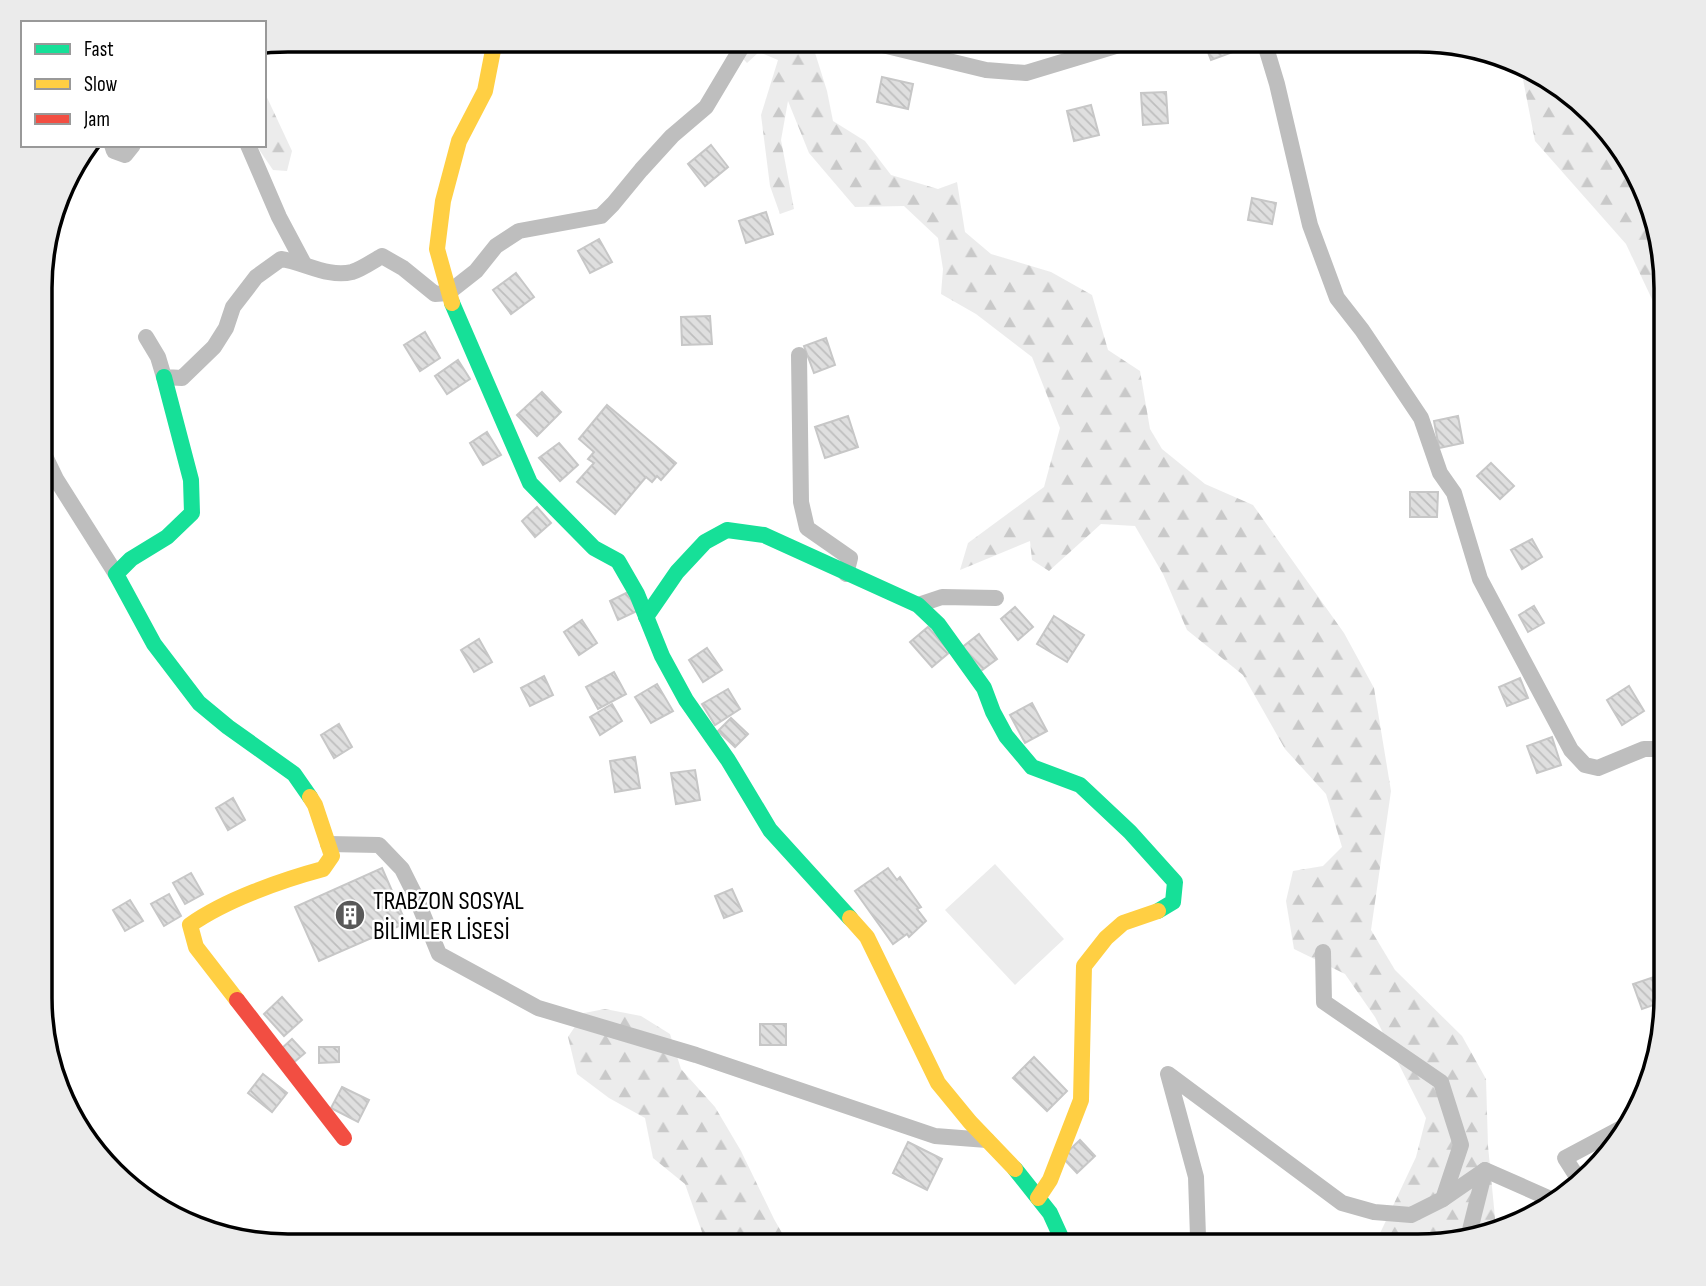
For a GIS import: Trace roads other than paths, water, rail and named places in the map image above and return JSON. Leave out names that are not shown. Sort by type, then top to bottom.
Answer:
[{"type":"street","points":[[492,53],[485,91],[459,141],[443,201],[437,249],[448,293],[530,483],[594,548],[618,561],[637,594],[662,656],[686,700],[728,760],[770,830],[867,937],[938,1083],[1018,1172],[1050,1213],[1059,1234]]},
{"type":"street","points":[[164,377],[182,378],[214,347],[226,328],[233,307],[256,277],[281,259],[323,271],[352,272],[383,256],[403,268],[435,294],[448,293],[476,271],[496,246],[519,231],[601,216],[672,136],[706,107],[738,53]]},
{"type":"street","points":[[918,53],[986,70],[1026,73],[1092,53]]},
{"type":"street","points":[[1268,53],[1310,225],[1337,298],[1362,330],[1421,418],[1440,474],[1454,493],[1480,579],[1571,750],[1585,765],[1598,768],[1644,749],[1653,749]]},
{"type":"street","points":[[113,147],[125,155],[131,147]]},
{"type":"street","points":[[249,147],[279,217],[304,264]]},
{"type":"street","points":[[116,574],[129,557],[158,544],[179,528],[192,513],[191,481],[164,377],[158,357],[146,337]]},
{"type":"street","points":[[799,355],[802,502],[807,528],[850,558],[846,574]]},
{"type":"street","points":[[52,471],[116,574],[154,644],[199,703],[294,774],[315,805],[332,856],[323,869],[292,877],[204,915],[190,925],[196,947],[344,1138]]},
{"type":"street","points":[[646,617],[677,572],[705,542],[727,530],[764,535],[918,605],[938,624],[984,688],[1006,736],[1032,767],[1080,785],[1130,832],[1175,882],[1173,902],[1160,910],[1123,923],[1106,938],[1084,966],[1081,1100],[1050,1180],[1038,1198]]},
{"type":"street","points":[[918,605],[942,597],[996,598]]},
{"type":"street","points":[[328,844],[379,845],[402,869],[439,954],[538,1008],[696,1055],[935,1136],[988,1140]]},
{"type":"street","points":[[1323,952],[1324,1002],[1441,1082],[1461,1145],[1443,1199]]},
{"type":"street","points":[[1198,1234],[1196,1177],[1168,1074],[1342,1203],[1374,1212],[1411,1214],[1443,1199],[1485,1170]]},
{"type":"street","points":[[1574,1173],[1564,1158],[1610,1134]]},
{"type":"street","points":[[1485,1170],[1545,1196]]},
{"type":"street","points":[[1471,1227],[1485,1170]]},
{"type":"place","name":"TRABZON SOSYAL BİLİMLER LİSESİ","points":[[350,915]]}]
